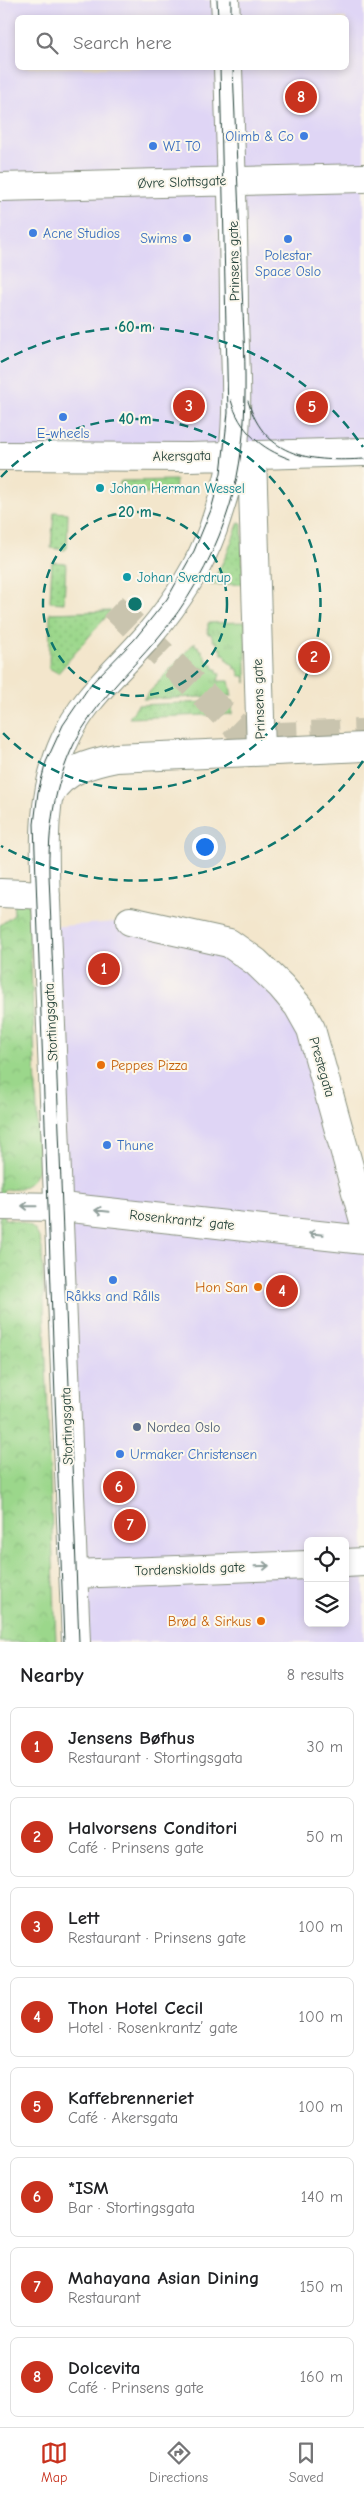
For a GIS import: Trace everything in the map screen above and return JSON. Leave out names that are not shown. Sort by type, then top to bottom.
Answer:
[{"type":"street","points":[[225,0],[226,15]]},
{"type":"street","name":"Prinsens gate","points":[[50,794],[65,776],[100,761],[146,755],[261,750],[242,455],[235,412],[232,181],[228,70]]},
{"type":"street","name":"Øvre Slottsgate","points":[[0,187],[364,178]]},
{"type":"street","name":"Akersgata","points":[[0,456],[242,455],[364,452]]},
{"type":"street","name":"Stortingsgata","points":[[76,1642],[46,895],[46,822],[57,758],[64,739],[81,712],[170,609],[197,565],[242,455]]},
{"type":"street","points":[[261,750],[364,748]]},
{"type":"street","points":[[0,893],[46,895]]},
{"type":"street","name":"Prestegata","points":[[130,921],[229,944],[256,962],[281,986],[298,1006],[311,1029],[364,1232]]},
{"type":"street","name":"Rosenkrantz’ gate","points":[[0,1206],[59,1207],[364,1232]]},
{"type":"street","points":[[349,1563],[364,1562]]},
{"type":"street","name":"Tordenskiolds gate","points":[[73,1574],[304,1564]]},
{"type":"shaded area","points":[[0,0],[364,0],[364,451],[0,456]]},
{"type":"shaded area","points":[[130,921],[229,943],[298,1006],[364,1240],[364,1642],[76,1642],[47,927]]},
{"type":"green space","points":[[176,480],[175,495],[120,493],[120,482],[122,481]]},
{"type":"green space","points":[[54,512],[68,513],[67,548],[65,550],[51,548]]},
{"type":"green space","points":[[239,522],[242,523],[243,584],[211,585],[227,554]]},
{"type":"green space","points":[[52,562],[66,563],[64,603],[50,602]]},
{"type":"green space","points":[[111,611],[58,673],[49,668],[50,613]]},
{"type":"green space","points":[[246,622],[246,683],[244,676],[240,676],[237,668],[234,669],[234,665],[228,662],[216,641],[214,642],[211,634],[208,634],[208,623]]},
{"type":"green space","points":[[195,642],[195,646],[202,650],[202,654],[204,654],[207,661],[220,674],[218,681],[229,681],[232,696],[143,699]]},
{"type":"green space","points":[[232,701],[232,714],[129,718],[138,705]]},
{"type":"green space","points":[[13,894],[28,894],[39,1161],[38,1169],[28,1184],[17,1189],[3,1190],[5,1219],[25,1223],[30,1226],[38,1235],[42,1249],[56,1642],[0,1642],[0,925],[14,915]]},
{"type":"tunnel","points":[[113,606],[247,737],[364,733]]},
{"type":"tram line","points":[[217,0],[218,15]]},
{"type":"tram line","points":[[231,0],[231,15]]},
{"type":"tram line","points":[[64,1642],[34,824],[38,792],[46,762],[63,725],[91,684],[134,640],[167,599],[194,551],[211,510],[221,473],[228,413],[220,70]]},
{"type":"tram line","points":[[79,1642],[49,875],[51,824],[57,792],[67,760],[82,729],[101,702],[168,626],[188,597],[212,552],[234,492],[243,434],[245,376],[233,70]]},
{"type":"tram line","points":[[231,400],[240,420],[253,437],[270,450],[290,459]]},
{"type":"tram line","points":[[248,401],[256,420],[266,435],[279,446],[293,453],[309,457],[345,460],[364,459]]},
{"type":"place","name":"Dolcevita","points":[[301,97]]},
{"type":"place","name":"Olimb & Co","points":[[304,136]]},
{"type":"place","name":"WI TO","points":[[153,146]]},
{"type":"place","name":"Acne Studios","points":[[33,233]]},
{"type":"place","name":"Swims","points":[[187,238]]},
{"type":"place","name":"Polestar Space Oslo","points":[[288,239]]},
{"type":"place","name":"Lett","points":[[189,406]]},
{"type":"place","name":"Kaffebrenneriet","points":[[312,407]]},
{"type":"place","name":"E-wheels","points":[[63,417]]},
{"type":"place","name":"Johan Herman Wessel","points":[[100,488]]},
{"type":"place","name":"Johan Sverdrup","points":[[127,577]]},
{"type":"place","name":"Halvorsens Conditori","points":[[314,657]]},
{"type":"place","name":"Jensens Bøfhus","points":[[104,969]]},
{"type":"place","name":"Peppes Pizza","points":[[101,1065]]},
{"type":"place","name":"Thune","points":[[107,1145]]},
{"type":"place","name":"Råkks and Rålls","points":[[113,1280]]},
{"type":"place","name":"Hon San","points":[[258,1287]]},
{"type":"place","name":"Thon Hotel Cecil","points":[[282,1291]]},
{"type":"place","name":"Nordea Oslo","points":[[137,1427]]},
{"type":"place","name":"Urmaker Christensen","points":[[120,1454]]},
{"type":"place","name":"*ISM","points":[[119,1487]]},
{"type":"place","name":"Mahayana Asian Dining","points":[[130,1525]]},
{"type":"place","name":"Brød & Sirkus","points":[[261,1621]]}]
